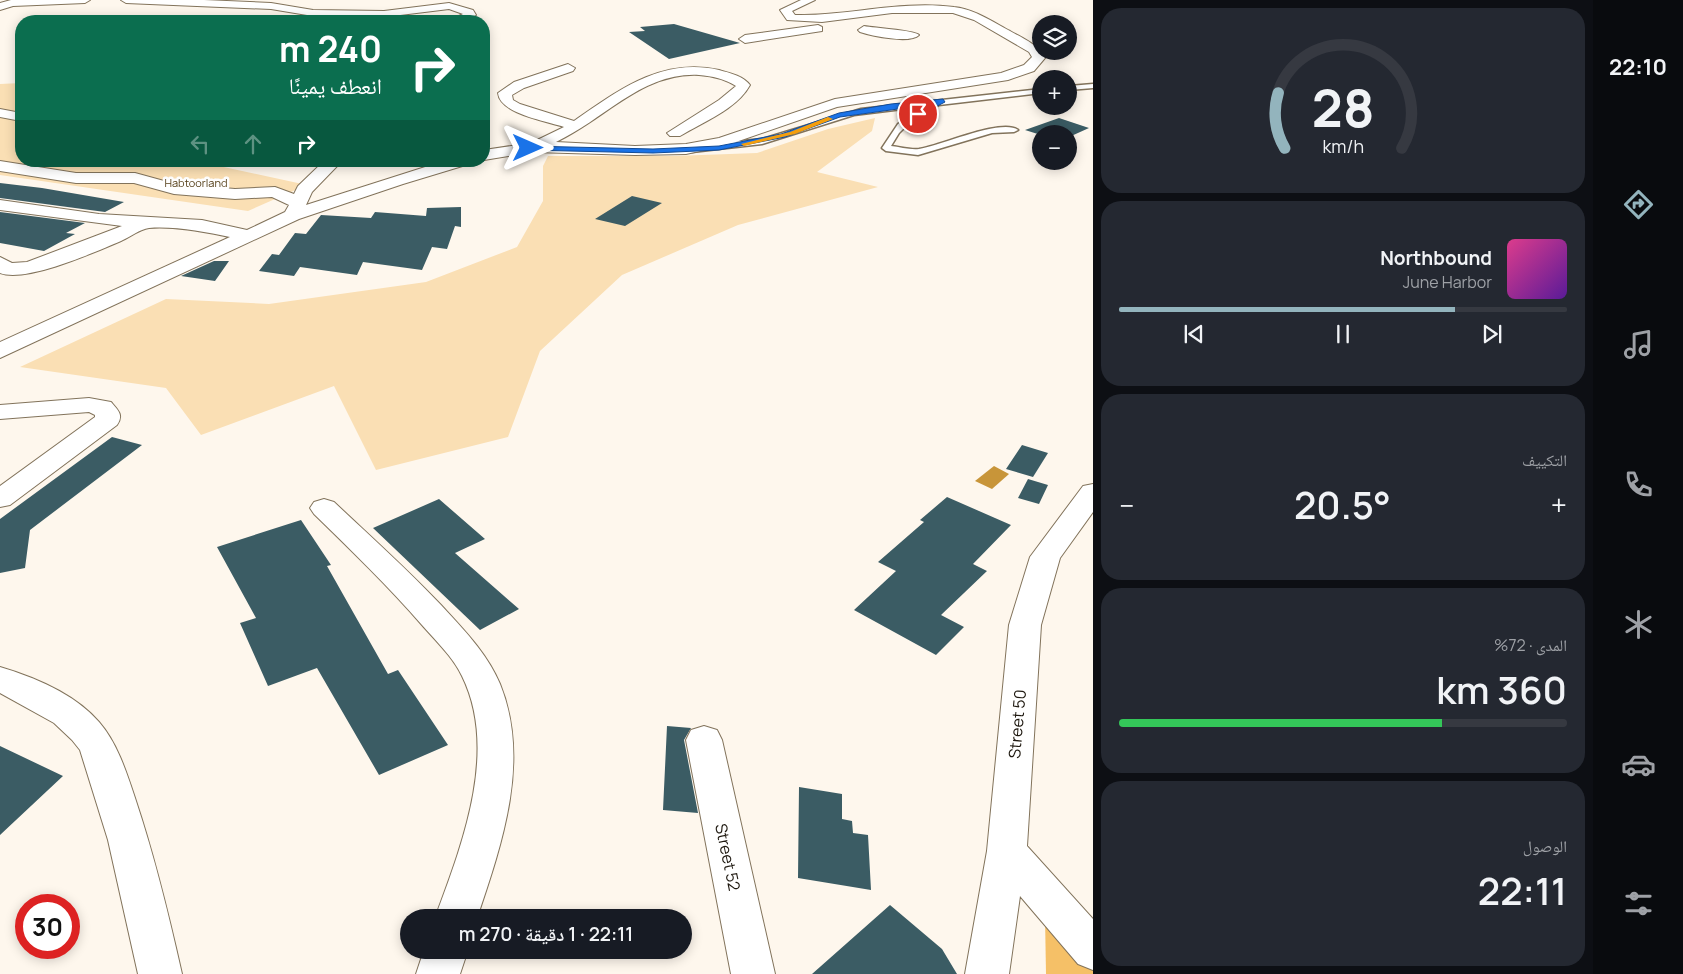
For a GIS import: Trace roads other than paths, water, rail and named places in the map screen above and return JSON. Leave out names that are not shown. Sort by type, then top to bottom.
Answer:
[{"type":"street","points":[[0,3],[85,0]]},
{"type":"street","points":[[126,0],[271,6],[313,13],[384,14],[444,6],[456,7],[469,12],[470,15]]},
{"type":"street","points":[[810,0],[786,10],[791,18],[915,23]]},
{"type":"street","points":[[816,0],[826,0]]},
{"type":"street","points":[[870,2],[915,23]]},
{"type":"street","points":[[0,7],[12,3]]},
{"type":"street","points":[[490,154],[528,148],[644,151],[688,149],[727,140],[814,108],[835,103],[1002,77],[1035,64],[1039,58],[1034,50],[978,18],[954,10],[915,23],[848,31]]},
{"type":"street","points":[[864,30],[894,35],[915,23]]},
{"type":"street","points":[[745,39],[833,28],[879,28]]},
{"type":"street","points":[[813,42],[832,33]]},
{"type":"street","points":[[568,68],[519,85],[505,93],[510,105],[514,107],[576,126]]},
{"type":"street","points":[[528,148],[576,126],[623,92],[668,74],[682,71],[701,72],[729,78],[743,85],[741,90],[730,99],[675,134]]},
{"type":"street","points":[[0,113],[15,116]]},
{"type":"street","points":[[0,166],[76,178],[135,178],[183,190],[235,194],[276,192],[298,203],[398,180],[442,167]]},
{"type":"street","points":[[136,167],[184,184],[213,190],[274,187],[298,203]]},
{"type":"street","points":[[0,351],[246,235],[298,203],[329,167]]},
{"type":"street","points":[[0,204],[143,223],[202,226],[246,235]]},
{"type":"street","points":[[0,263],[8,269],[30,268],[114,237],[143,223]]},
{"type":"street","points":[[0,412],[88,405],[102,407],[108,414],[108,420],[0,499]]},
{"type":"street","name":"Street 50","points":[[987,974],[1007,851],[1025,625],[1045,558],[1093,492]]},
{"type":"street","points":[[324,508],[414,594],[456,641],[482,685],[492,722],[494,763],[478,856],[459,909]]},
{"type":"street","points":[[0,679],[61,711],[85,731],[105,767],[136,862],[160,974]]},
{"type":"street","name":"Street 52","points":[[704,740],[753,974]]},
{"type":"street","points":[[1007,851],[1093,950]]},
{"type":"street","points":[[438,974],[443,959]]},
{"type":"lane","points":[[1077,87],[1093,86]]},
{"type":"lane","points":[[688,149],[719,148],[755,143],[802,130],[839,115],[891,106],[1032,92]]},
{"type":"lane","points":[[943,101],[905,121],[893,132],[886,148],[918,152],[992,131],[1014,130]]},
{"type":"park label","name":"Habtoorland","points":[[196,182]]}]
